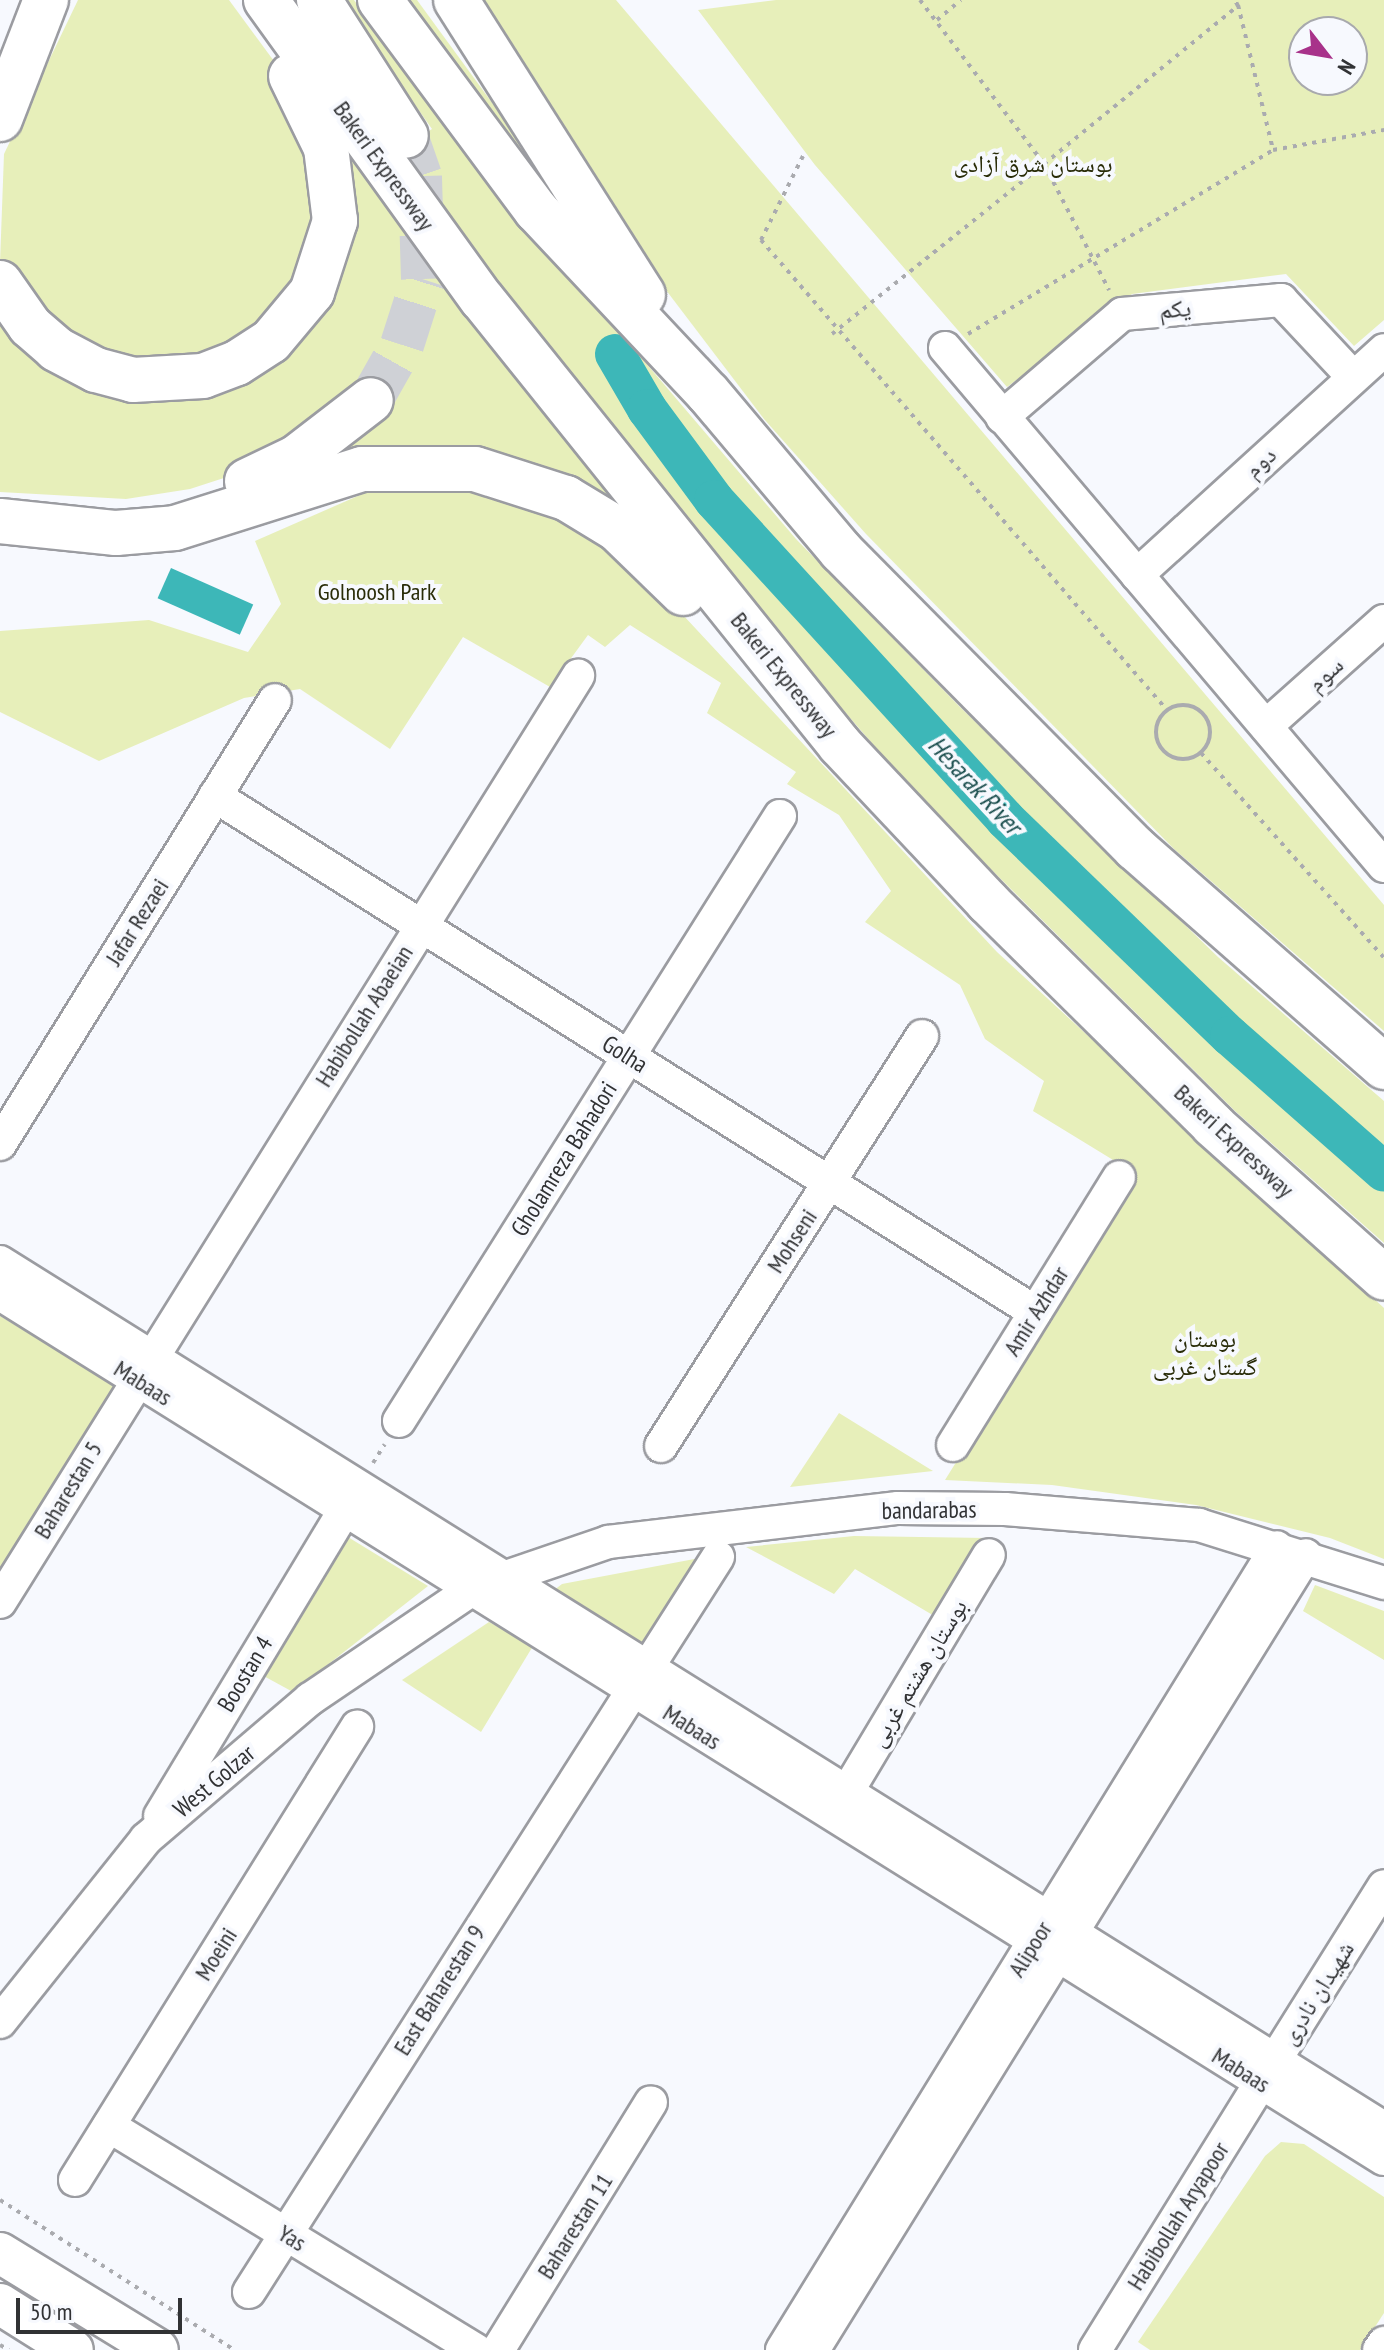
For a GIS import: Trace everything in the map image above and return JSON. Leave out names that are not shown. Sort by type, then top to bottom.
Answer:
[{"type":"highway","points":[[0,54],[30,0]]},
{"type":"highway","points":[[0,119],[46,0]]},
{"type":"highway","points":[[0,283],[30,326],[56,349],[96,370],[133,380],[185,379],[220,370],[253,354],[287,325],[322,269],[336,199],[317,124],[242,0]]},
{"type":"highway","name":"Bakeri Expressway","points":[[266,0],[482,299],[840,745],[988,902],[1213,1125],[1384,1278]]},
{"type":"highway","points":[[319,0],[406,136]]},
{"type":"highway","points":[[380,0],[536,210],[708,393],[841,551],[968,684],[1135,848],[1384,1067]]},
{"type":"highway","points":[[426,0],[486,85],[590,214]]},
{"type":"highway","points":[[456,0],[590,214],[708,393]]},
{"type":"highway","points":[[0,503],[123,507],[194,498],[297,457],[371,400]]},
{"type":"highway","points":[[0,521],[116,533],[175,528],[362,469],[445,467],[504,475],[566,498],[617,529],[655,561],[728,645],[840,745]]},
{"type":"main road","points":[[0,2253],[158,2350]]},
{"type":"main road","points":[[0,2304],[73,2350]]},
{"type":"street","name":"یکم","points":[[1122,314],[1281,300],[1353,377]]},
{"type":"street","points":[[1002,417],[1122,314]]},
{"type":"street","points":[[945,348],[1384,866]]},
{"type":"street","name":"دوم","points":[[1137,575],[1384,350]]},
{"type":"street","name":"سوم","points":[[1266,726],[1384,621]]},
{"type":"street","name":"Habibollah Abaeian","points":[[143,1368],[578,676]]},
{"type":"street","name":"Jafar Rezaei","points":[[0,1144],[275,700]]},
{"type":"street","name":"Golha","points":[[215,796],[1035,1312]]},
{"type":"street","name":"Gholamreza Bahadori","points":[[399,1421],[780,816]]},
{"type":"street","name":"Mohseni","points":[[661,1446],[922,1036]]},
{"type":"street","name":"Amir Azhdar","points":[[953,1445],[1119,1177]]},
{"type":"street","name":"Mabaas","points":[[0,1262],[143,1368]]},
{"type":"street","name":"Mabaas","points":[[0,1294],[143,1368],[352,1498],[474,1588],[847,1792],[1053,1937]]},
{"type":"street","name":"Baharestan 5","points":[[0,1602],[143,1368]]},
{"type":"street","name":"Mabaas","points":[[352,1498],[506,1574],[641,1678],[1268,2071],[1384,2159]]},
{"type":"street","name":"Boostan 4","points":[[146,1839],[352,1498]]},
{"type":"street","name":"bandarabas","points":[[474,1588],[506,1574],[608,1542],[898,1508],[1106,1516],[1199,1525],[1291,1551],[1384,1583]]},
{"type":"street","name":"Alipoor","points":[[813,2350],[1053,1937],[1291,1551]]},
{"type":"street","name":"بوستان هشتم غربی","points":[[847,1792],[989,1555]]},
{"type":"street","name":"East Baharestan 9","points":[[249,2292],[718,1557]]},
{"type":"street","name":"West Golzar","points":[[0,2022],[146,1839],[310,1699],[474,1588]]},
{"type":"street","name":"Moeini","points":[[75,2180],[357,1727]]},
{"type":"street","name":"شهیدان نادری","points":[[1268,2071],[1384,1886]]},
{"type":"street","name":"Alipoor","points":[[782,2350],[1053,1937]]},
{"type":"street","name":"Mabaas","points":[[1268,2071],[1384,2128]]},
{"type":"street","name":"Habibollah Aryapoor","points":[[1095,2350],[1268,2071]]},
{"type":"street","name":"Baharestan 11","points":[[498,2350],[651,2102]]},
{"type":"street","name":"Yas","points":[[109,2126],[476,2350]]},
{"type":"street","points":[[1379,2350],[1384,2343]]},
{"type":"path","points":[[920,0],[1044,164],[1122,314]]},
{"type":"path","points":[[937,20],[961,0]]},
{"type":"path","points":[[832,334],[1044,164],[1237,2],[1273,150]]},
{"type":"path","points":[[945,348],[1273,150],[1384,130]]},
{"type":"path","points":[[803,156],[761,240],[1167,710]]},
{"type":"path","points":[[1184,704],[1201,711],[1210,727],[1201,753],[1176,759],[1161,749],[1155,733],[1167,710],[1184,704]]},
{"type":"path","points":[[1201,753],[1384,958]]},
{"type":"path","points":[[352,1498],[399,1421]]},
{"type":"path","points":[[0,2200],[235,2350]]},
{"type":"path","points":[[0,2345],[9,2350]]},
{"type":"green space","points":[[78,0],[229,0],[282,72],[319,151],[312,277],[216,364],[82,355],[0,263],[4,154]]},
{"type":"green space","points":[[288,0],[305,0],[400,150],[432,129],[341,0],[354,0],[476,164],[796,539],[959,706],[1218,957],[1384,1101],[1384,1243],[1235,1111],[922,801],[676,517],[454,236]]},
{"type":"green space","points":[[397,0],[417,0],[664,338]]},
{"type":"green space","points":[[470,0],[616,0],[1384,905],[1384,1031],[1174,849],[866,534],[764,419],[634,248]]},
{"type":"green space","name":"بوستان شرق آزادی","points":[[776,0],[1384,0],[1384,320],[1354,346],[1286,274],[1132,294],[1007,387],[815,165],[698,10]]},
{"type":"green space","points":[[257,18],[663,559],[532,473],[128,516],[218,503],[335,413],[230,476],[190,489],[126,499],[0,492],[0,302],[102,382],[297,327],[334,142]]},
{"type":"green space","points":[[376,488],[462,491],[548,510],[629,557],[997,952],[1384,1308],[1384,1559],[1330,1538],[1196,1505],[1052,1485],[945,1480],[1136,1174],[1033,1111],[1044,1081],[985,1039],[960,985],[865,922],[891,891],[839,815],[787,784],[796,772],[707,713],[721,683],[630,625],[605,647],[588,635],[550,687],[463,637],[390,749],[300,689],[244,698],[99,761],[0,712],[0,631],[149,620],[248,652],[281,604],[255,541]]},
{"type":"green space","points":[[0,1316],[119,1388],[0,1579]]},
{"type":"green space","points":[[839,1413],[933,1471],[790,1487]]},
{"type":"green space","points":[[343,1534],[428,1586],[293,1692],[260,1674]]},
{"type":"green space","points":[[854,1536],[987,1538],[941,1620],[855,1569],[834,1594],[746,1547]]},
{"type":"green space","points":[[705,1557],[652,1649],[553,1591],[562,1584]]},
{"type":"green space","points":[[1315,1585],[1384,1611],[1384,1660],[1303,1611]]},
{"type":"green space","points":[[489,1622],[533,1646],[481,1732],[402,1680]]},
{"type":"green space","points":[[1281,2142],[1304,2144],[1384,2197],[1384,2313],[1360,2350],[1150,2350],[1138,2342],[1265,2156]]},
{"type":"water","points":[[171,568],[253,605],[240,635],[158,598]]},
{"type":"waterway","name":"Hesarak River","points":[[615,354],[647,409],[714,500],[1005,819],[1230,1036],[1384,1172]]},
{"type":"tunnel","points":[[371,400],[402,345],[423,279],[420,176],[406,136]]},
{"type":"park label","name":"Golnoosh Park","points":[[377,592]]},
{"type":"park label","name":"بوستان گستان غربی","points":[[1205,1353]]}]
